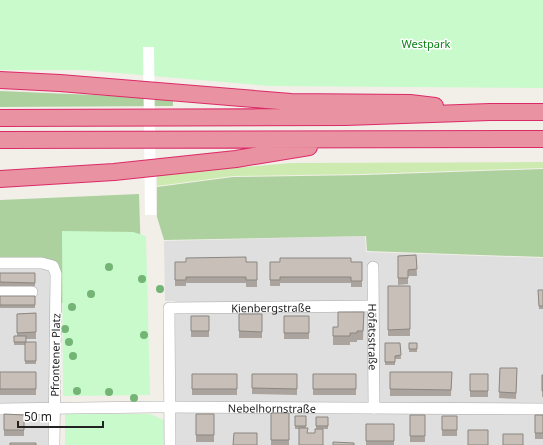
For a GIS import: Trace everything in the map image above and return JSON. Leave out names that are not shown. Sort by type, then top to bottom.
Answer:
[{"type":"highway","points":[[0,80],[60,83],[291,102],[410,103],[490,112]]},
{"type":"highway","points":[[0,118],[338,117],[490,112],[543,112]]},
{"type":"highway","points":[[0,179],[114,172],[236,159],[356,139]]},
{"type":"highway","points":[[0,140],[543,139]]},
{"type":"street","name":"Pfrontener Platz","points":[[0,263],[42,262],[53,266],[56,274],[54,445]]},
{"type":"street","name":"Höfatsstraße","points":[[373,267],[374,408]]},
{"type":"street","points":[[0,292],[32,292]]},
{"type":"street","name":"Kienbergstraße","points":[[169,407],[169,308],[373,306]]},
{"type":"street","name":"Nebelhornstraße","points":[[0,409],[154,407],[543,409]]},
{"type":"street","points":[[169,407],[170,445]]},
{"type":"shaded area","points":[[365,236],[366,252],[543,258],[543,445],[176,445],[175,301],[165,301],[164,241]]},
{"type":"shaded area","points":[[0,260],[51,260],[48,445],[0,445]]},
{"type":"green space","name":"Westpark","points":[[0,0],[543,0],[543,88],[270,86],[82,70],[0,70]]},
{"type":"green space","points":[[0,91],[141,97],[173,100],[173,106],[0,107]]},
{"type":"green space","points":[[543,162],[543,168],[364,174],[233,176],[157,186],[157,175],[290,163]]},
{"type":"green space","points":[[543,169],[543,257],[367,251],[366,236],[164,240],[157,217],[157,187],[233,177],[365,175]]},
{"type":"green space","points":[[139,194],[141,257],[72,303],[59,303],[58,269],[48,259],[0,259],[0,200]]},
{"type":"green space","points":[[62,231],[133,232],[146,236],[150,395],[63,396]]},
{"type":"green space","points":[[65,414],[150,414],[164,420],[164,445],[65,445]]},
{"type":"pier","points":[[143,47],[154,47],[156,215],[145,215]]},
{"type":"building","points":[[416,255],[417,269],[408,270],[408,278],[398,278],[398,256]]},
{"type":"building","points":[[246,257],[246,262],[257,262],[257,280],[246,280],[246,277],[186,277],[186,280],[175,280],[175,262],[186,262],[186,258]]},
{"type":"building","points":[[280,258],[351,258],[351,262],[362,262],[362,281],[351,281],[351,277],[280,277],[280,280],[270,280],[270,262],[280,262]]},
{"type":"building","points":[[0,273],[35,273],[35,283],[0,282]]},
{"type":"building","points":[[388,286],[410,286],[410,329],[388,330]]},
{"type":"building","points":[[538,290],[543,290],[543,306],[539,306]]},
{"type":"building","points":[[0,296],[35,296],[35,305],[0,305]]},
{"type":"building","points":[[338,312],[364,312],[363,331],[350,333],[350,336],[333,336],[333,327],[338,327]]},
{"type":"building","points":[[36,313],[36,332],[17,333],[17,314]]},
{"type":"building","points":[[239,314],[262,314],[262,332],[239,331]]},
{"type":"building","points":[[191,316],[209,316],[209,331],[191,331]]},
{"type":"building","points":[[284,316],[309,316],[309,333],[284,333]]},
{"type":"building","points":[[14,336],[26,336],[26,342],[14,342]]},
{"type":"building","points":[[25,342],[36,342],[36,361],[25,361]]},
{"type":"building","points":[[385,343],[400,343],[401,355],[395,356],[395,362],[385,362]]},
{"type":"building","points":[[409,343],[417,343],[417,349],[409,349]]},
{"type":"building","points":[[500,368],[517,368],[516,393],[499,392]]},
{"type":"building","points":[[0,372],[36,372],[36,389],[0,389]]},
{"type":"building","points":[[390,372],[452,372],[451,390],[390,389]]},
{"type":"building","points":[[192,374],[237,374],[237,389],[192,389]]},
{"type":"building","points":[[252,374],[297,374],[297,389],[252,388]]},
{"type":"building","points":[[313,374],[356,374],[356,389],[313,389]]},
{"type":"building","points":[[470,374],[488,374],[488,391],[470,391]]},
{"type":"building","points":[[543,375],[543,391],[542,391]]},
{"type":"building","points":[[271,413],[289,413],[289,440],[271,440]]},
{"type":"building","points":[[4,414],[24,415],[24,430],[4,430]]},
{"type":"building","points":[[196,414],[214,414],[214,435],[196,435]]},
{"type":"building","points":[[410,415],[425,415],[425,436],[410,436]]},
{"type":"building","points":[[535,415],[543,415],[543,433],[535,433]]},
{"type":"building","points":[[295,416],[306,416],[306,426],[295,426]]},
{"type":"building","points":[[442,416],[457,416],[457,430],[442,430]]},
{"type":"building","points":[[316,417],[328,417],[328,426],[316,426]]},
{"type":"building","points":[[366,424],[394,424],[394,441],[366,441]]},
{"type":"building","points":[[299,428],[308,428],[307,433],[315,433],[315,429],[323,429],[323,445],[299,445]]},
{"type":"building","points":[[468,430],[488,430],[488,445],[468,445]]},
{"type":"building","points":[[234,433],[257,433],[257,445],[233,445]]},
{"type":"building","points":[[503,434],[523,434],[523,445],[503,445]]},
{"type":"building","points":[[333,442],[354,443],[354,445],[333,445]]},
{"type":"building","points":[[10,443],[36,443],[36,445],[10,445]]}]
